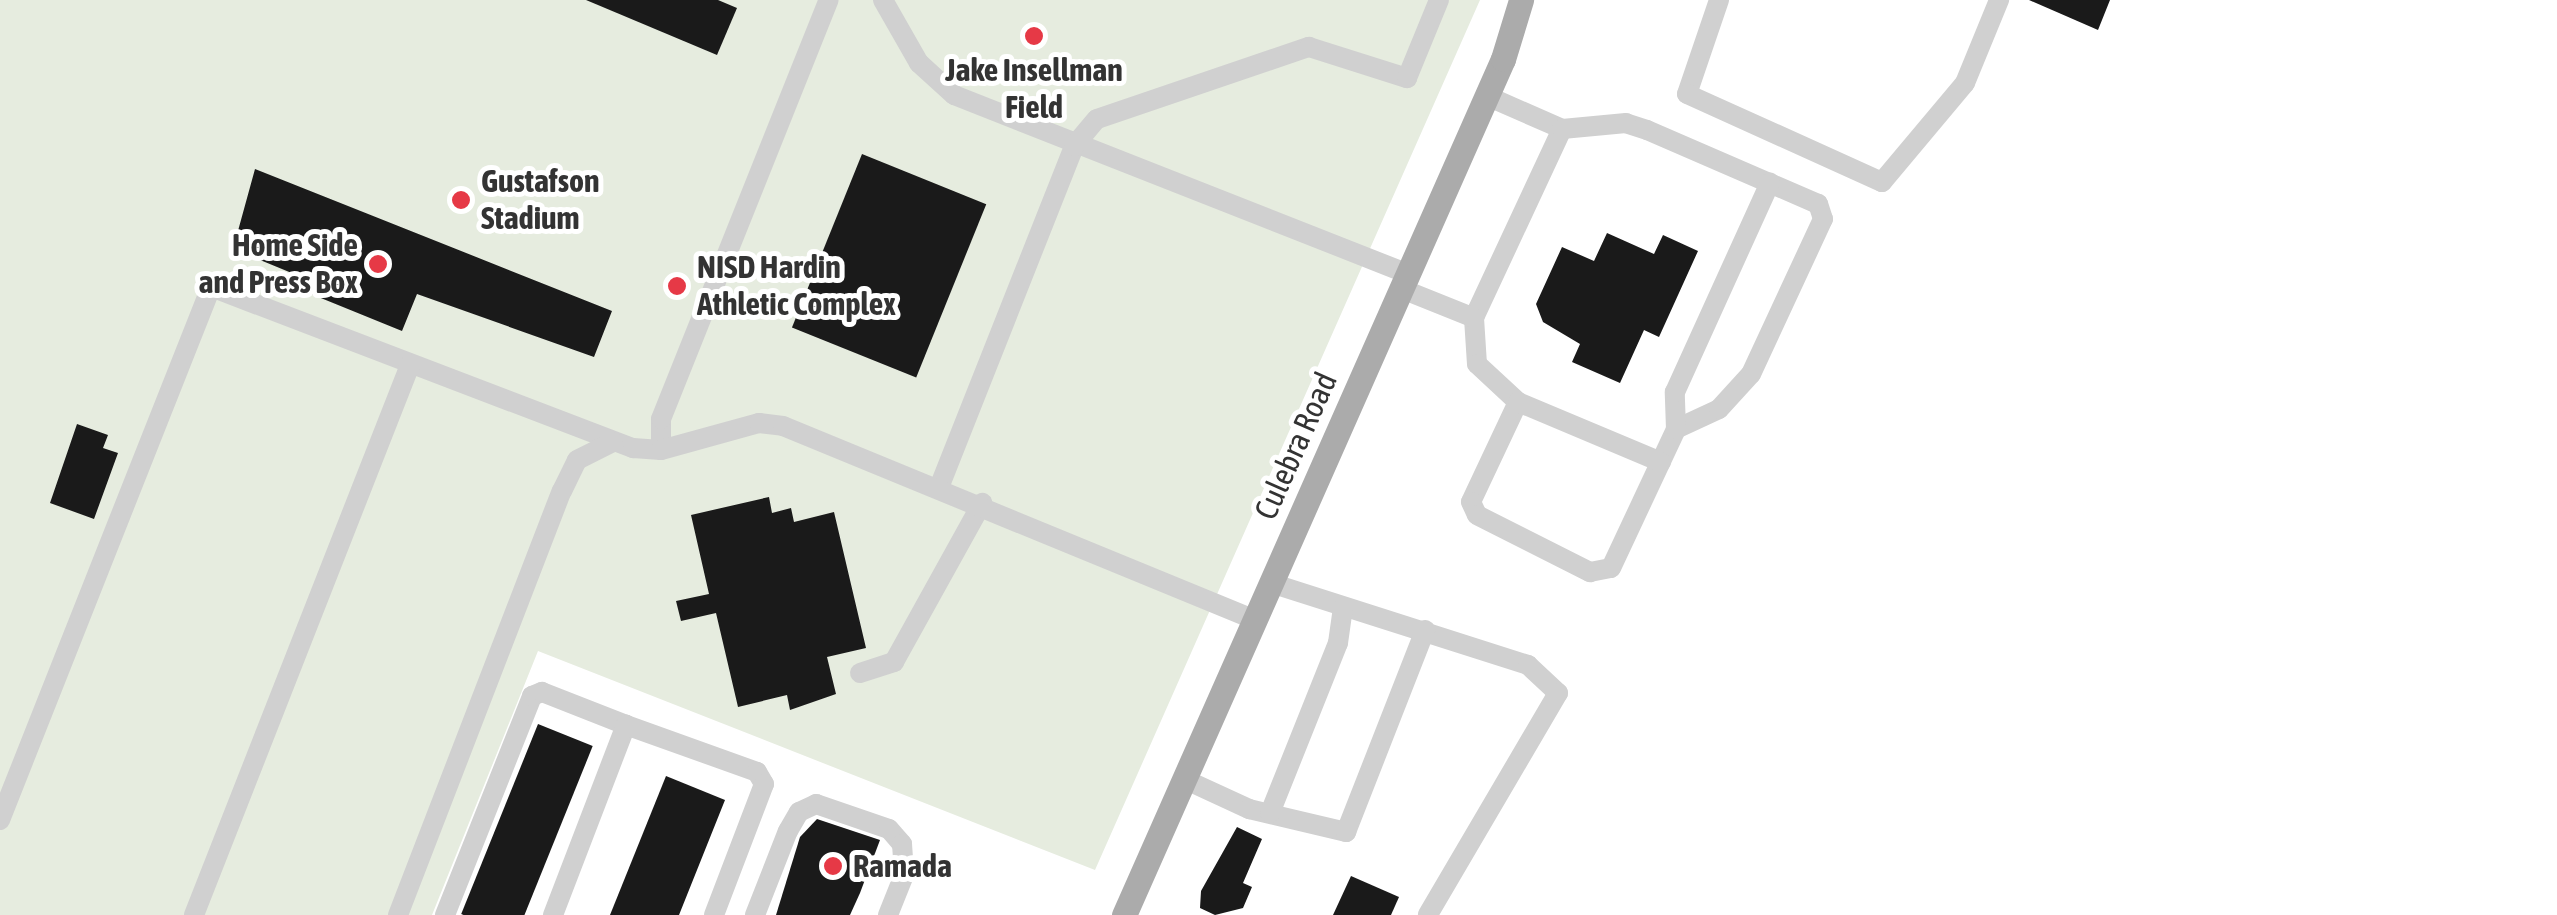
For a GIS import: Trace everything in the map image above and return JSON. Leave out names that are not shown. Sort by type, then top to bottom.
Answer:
[{"type":"main road","name":"Culebra Road","points":[[1124,915],[1488,96],[1521,0]]},
{"type":"lane","points":[[661,450],[661,419],[829,0]]},
{"type":"lane","points":[[883,0],[934,82],[1074,146],[1405,282],[1474,318]]},
{"type":"lane","points":[[940,485],[1074,146],[1097,120],[1309,47],[1408,78],[1439,0]]},
{"type":"lane","points":[[1719,0],[1687,94],[1882,182],[1965,83],[1999,0]]},
{"type":"lane","points":[[1488,96],[1562,129],[1626,123],[1818,204],[1823,220],[1750,374],[1719,409],[1676,429]]},
{"type":"lane","points":[[1562,129],[1474,318],[1477,364],[1518,402],[1660,462]]},
{"type":"lane","points":[[1518,402],[1471,502],[1477,515],[1590,572],[1611,568],[1676,429],[1674,392],[1770,183]]},
{"type":"lane","points":[[0,820],[211,287],[613,442],[661,450],[759,423],[782,426],[940,485],[1255,620]]},
{"type":"lane","points":[[194,915],[410,365]]},
{"type":"lane","points":[[398,915],[562,491],[577,460],[613,442]]},
{"type":"lane","points":[[860,673],[894,662],[982,503]]},
{"type":"lane","points":[[1271,583],[1528,666],[1558,693],[1428,915]]},
{"type":"lane","points":[[1270,812],[1338,643],[1344,607]]},
{"type":"lane","points":[[1184,779],[1270,812],[1346,832],[1425,630]]},
{"type":"lane","points":[[445,915],[532,696],[542,692],[757,772],[764,784],[714,915]]},
{"type":"lane","points":[[554,915],[626,724]]},
{"type":"lane","points":[[755,915],[788,831],[799,812],[816,804],[889,829],[902,844],[904,875],[888,915]]},
{"type":"shaded area","name":"NISD Hardin Athletic Complex","points":[[0,0],[1480,0],[1095,870],[538,651],[432,915],[0,915]]},
{"type":"building","points":[[586,0],[718,0],[737,8],[717,55]]},
{"type":"building","points":[[2029,0],[2110,0],[2098,30]]},
{"type":"building","points":[[862,154],[986,204],[916,378],[792,327]]},
{"type":"building","name":"Home Side and Press Box","points":[[255,169],[612,311],[594,357],[417,294],[402,331],[311,294],[316,283],[233,249]]},
{"type":"building","points":[[1607,233],[1654,254],[1663,235],[1698,251],[1659,337],[1644,330],[1620,383],[1572,362],[1580,344],[1543,322],[1536,304],[1562,247],[1594,261]]},
{"type":"building","points":[[77,424],[108,435],[103,448],[118,453],[94,519],[50,503]]},
{"type":"building","points":[[769,497],[772,513],[791,508],[794,522],[834,512],[866,648],[827,657],[836,694],[790,710],[787,695],[738,707],[716,613],[681,621],[676,601],[709,594],[691,515]]},
{"type":"building","points":[[538,724],[593,746],[524,915],[461,914]]},
{"type":"building","points":[[666,776],[725,800],[679,915],[610,915]]},
{"type":"building","name":"Ramada","points":[[817,819],[880,840],[860,893],[850,915],[776,915],[800,837]]},
{"type":"building","points":[[1237,827],[1262,839],[1243,883],[1252,887],[1243,908],[1215,915],[1200,908],[1201,891]]},
{"type":"building","points":[[1351,876],[1399,897],[1391,915],[1333,915]]},
{"type":"place","name":"Jake Insellman Field","points":[[1034,36]]},
{"type":"place","name":"Gustafson Stadium","points":[[461,200]]},
{"type":"place","name":"Home Side and Press Box","points":[[378,264]]},
{"type":"place","name":"NISD Hardin Athletic Complex","points":[[677,286]]},
{"type":"place","name":"Ramada","points":[[833,866]]}]
